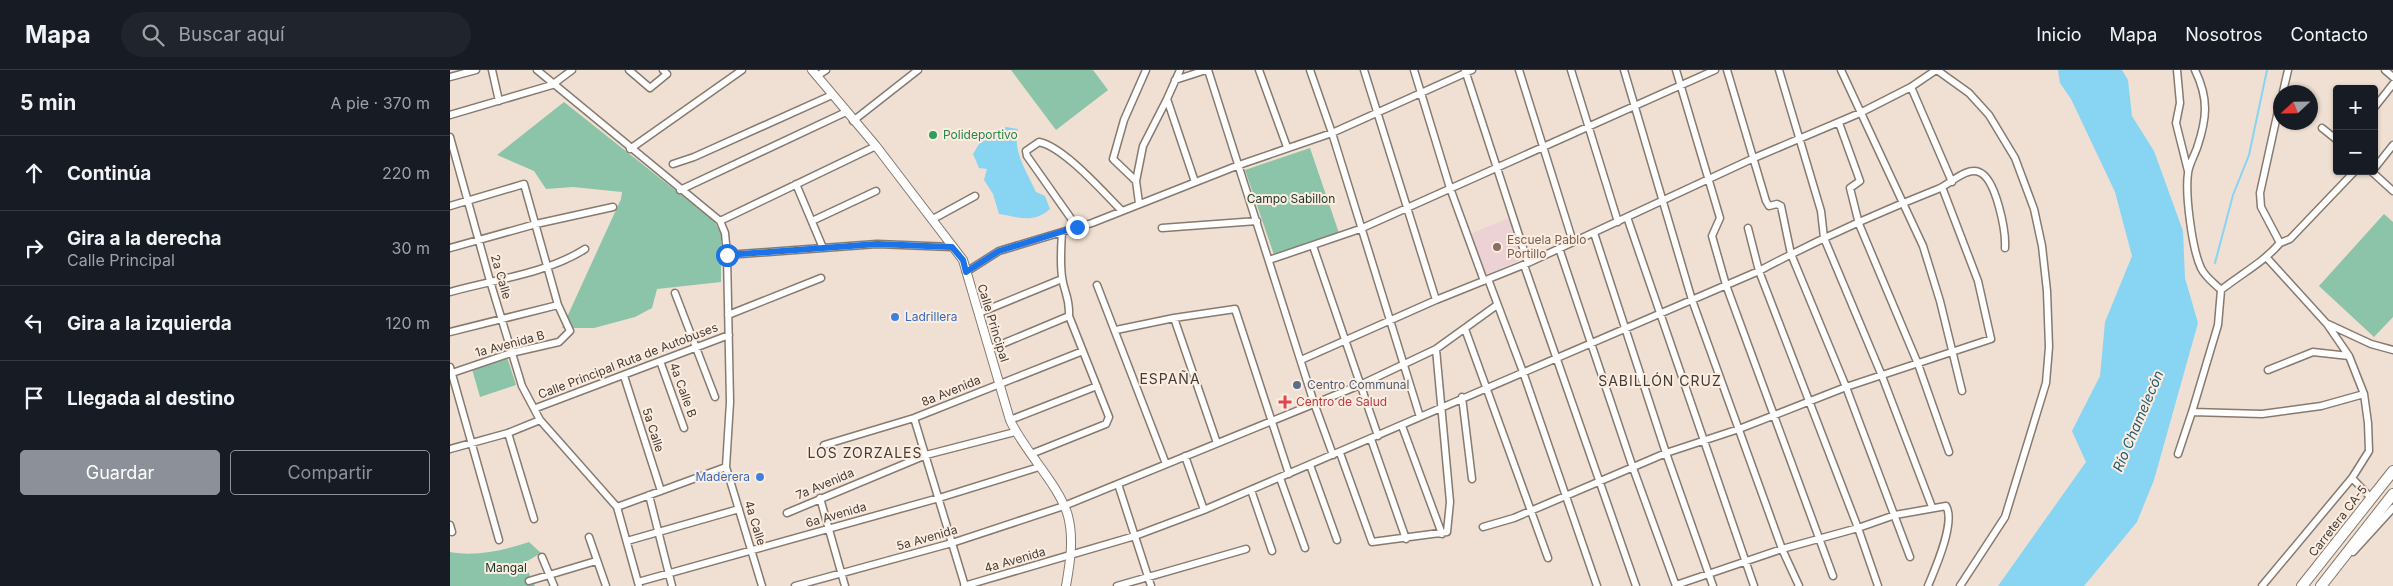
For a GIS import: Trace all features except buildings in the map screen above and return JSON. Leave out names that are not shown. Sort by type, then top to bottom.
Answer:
[{"type":"highway","name":"Carretera CA-5","points":[[2302,586],[2393,471]]},
{"type":"highway","points":[[2324,582],[2393,494]]},
{"type":"street","points":[[450,78],[476,70]]},
{"type":"street","points":[[492,70],[499,101]]},
{"type":"street","points":[[537,70],[552,85],[720,221],[725,233],[730,402],[726,467],[618,507]]},
{"type":"street","points":[[450,115],[552,85],[572,70]]},
{"type":"street","points":[[629,70],[650,88],[667,74],[663,70]]},
{"type":"street","points":[[630,149],[742,70]]},
{"type":"street","points":[[815,73],[826,70]]},
{"type":"street","points":[[853,121],[918,70]]},
{"type":"street","points":[[1136,180],[1113,159],[1124,120],[1146,70]]},
{"type":"street","points":[[1139,203],[1136,180],[1143,146],[1168,99],[1180,70]]},
{"type":"street","points":[[1175,80],[1207,70],[1314,403],[1337,454],[1372,542],[1406,539],[1447,532],[1450,502],[1443,408],[1436,349]]},
{"type":"street","points":[[1260,70],[1287,147]]},
{"type":"street","points":[[1310,70],[1332,133],[1420,417]]},
{"type":"street","points":[[1364,70],[1436,300]]},
{"type":"street","points":[[1414,70],[1423,93],[1450,188],[1523,372],[1597,586]]},
{"type":"street","points":[[1519,70],[1573,242]]},
{"type":"street","points":[[1571,70],[1618,222]]},
{"type":"street","points":[[1624,70],[1692,300],[1782,548],[1799,586]]},
{"type":"street","points":[[1676,70],[1720,218],[1712,236],[1726,285],[1776,415],[1833,576]]},
{"type":"street","points":[[1269,260],[1360,228],[1716,70]]},
{"type":"street","points":[[1728,70],[1767,204],[1781,206],[1791,254],[1846,387],[1910,557]]},
{"type":"street","points":[[1779,70],[1821,211],[1824,238],[1882,376],[1932,507]]},
{"type":"street","points":[[1841,70],[1931,268],[1962,390]]},
{"type":"street","points":[[1301,360],[1436,300],[1526,264],[1754,158],[1839,123],[1911,87],[1936,70],[1969,93],[1989,114],[2015,158],[2034,209],[2042,246],[2047,290],[2049,347],[2046,383],[2005,517],[1960,586]]},
{"type":"street","points":[[2177,70],[2180,103],[2176,123],[2188,172],[2187,197],[2196,252],[2201,268],[2207,278],[2222,290]]},
{"type":"street","points":[[2188,172],[2199,140],[2206,110],[2201,81],[2196,70]]},
{"type":"street","points":[[2285,85],[2288,70]]},
{"type":"street","points":[[2385,70],[2393,77]]},
{"type":"street","points":[[966,272],[999,251],[1077,227],[1287,147],[1332,133],[1468,71],[1526,264],[1636,586]]},
{"type":"street","name":"Calle Principal","points":[[815,73],[853,121],[876,146],[963,260],[1010,420],[1015,432],[1064,506],[1070,526],[1071,555],[1066,586]]},
{"type":"street","points":[[2378,103],[2393,84]]},
{"type":"street","points":[[1911,87],[1952,182]]},
{"type":"street","points":[[673,164],[694,157],[832,95]]},
{"type":"street","points":[[1168,99],[1195,182]]},
{"type":"street","points":[[680,190],[846,112]]},
{"type":"street","points":[[1839,123],[1860,180],[1850,188],[1859,224],[1918,364],[1949,452]]},
{"type":"street","points":[[2322,128],[2333,137]]},
{"type":"street","points":[[2274,130],[2260,193],[2261,207],[2280,243]]},
{"type":"street","name":"2a Calle","points":[[450,138],[511,353],[522,386],[536,408],[540,420]]},
{"type":"street","points":[[1077,227],[1027,156],[1026,150],[1028,147],[1039,142],[1051,146],[1078,167],[1122,211]]},
{"type":"street","points":[[2378,164],[2393,145]]},
{"type":"street","points":[[720,221],[876,146]]},
{"type":"street","name":"4a Avenida","points":[[964,586],[973,585],[1135,536],[1204,510],[1402,426],[1443,408],[1462,397],[1557,359],[1759,271],[1824,238],[1942,187],[1972,171],[1986,177],[1994,191],[2006,234],[2005,248]]},
{"type":"street","points":[[2178,454],[2218,325],[2222,290],[2259,260],[2267,258],[2280,243],[2290,238],[2352,175]]},
{"type":"street","points":[[2376,175],[2393,191]]},
{"type":"street","points":[[450,206],[524,184],[558,305],[450,332]]},
{"type":"street","points":[[796,184],[823,248]]},
{"type":"street","points":[[1483,527],[1532,510],[1666,453],[1739,429],[1846,387],[1991,338],[1978,281],[1942,187]]},
{"type":"street","points":[[812,221],[876,191]]},
{"type":"street","points":[[933,219],[975,196]]},
{"type":"street","points":[[450,248],[536,224],[613,207]]},
{"type":"street","points":[[1627,217],[1754,586]]},
{"type":"street","points":[[1162,228],[1257,221]]},
{"type":"street","points":[[1748,228],[1759,271],[1858,528],[1878,586]]},
{"type":"street","points":[[1030,454],[1106,424],[1109,417],[1069,316],[1070,301],[1062,279],[1062,232]]},
{"type":"street","points":[[1594,233],[1666,453],[1713,586]]},
{"type":"street","points":[[727,255],[877,244],[952,247]]},
{"type":"street","points":[[1312,246],[1360,385],[1374,438],[1406,539]]},
{"type":"street","points":[[1559,248],[1633,468],[1676,586],[1782,548],[1858,528],[1895,515],[1946,506],[1949,517],[1945,539],[1928,586]]},
{"type":"street","points":[[450,292],[548,266],[570,258],[585,249]]},
{"type":"street","points":[[2262,586],[2352,478],[2369,451],[2364,394],[2349,356],[2326,324],[2267,258]]},
{"type":"street","points":[[728,315],[821,278]]},
{"type":"street","points":[[979,313],[1062,279]]},
{"type":"street","points":[[1097,285],[1116,330],[1166,464]]},
{"type":"street","points":[[675,292],[715,397]]},
{"type":"street","name":"1a Avenida B","points":[[451,370],[559,342],[570,331],[558,305]]},
{"type":"street","name":"5a Avenida","points":[[795,586],[952,543],[1064,506],[1360,385],[1436,349],[1497,305]]},
{"type":"street","points":[[1116,330],[1174,318],[1234,309],[1270,422],[1289,474]]},
{"type":"street","points":[[990,349],[1069,316]]},
{"type":"street","points":[[1174,318],[1218,443]]},
{"type":"street","points":[[2326,324],[2371,344],[2393,350]]},
{"type":"street","points":[[1465,329],[1488,387],[1548,558]]},
{"type":"street","name":"Calle Principal Ruta de Autobuses","points":[[536,408],[624,376],[729,334]]},
{"type":"street","name":"8a Avenida","points":[[824,445],[914,418],[1083,351]]},
{"type":"street","points":[[2268,370],[2313,352],[2349,356]]},
{"type":"street","name":"4a Calle B","points":[[660,361],[684,428]]},
{"type":"street","points":[[451,370],[473,442],[499,540]]},
{"type":"street","name":"5a Calle","points":[[624,376],[661,491]]},
{"type":"street","points":[[1010,420],[1097,386]]},
{"type":"street","points":[[2192,412],[2262,414],[2321,406],[2364,394]]},
{"type":"street","points":[[1462,397],[1472,479]]},
{"type":"street","points":[[914,418],[964,586]]},
{"type":"street","points":[[450,449],[508,433],[540,420],[618,507],[639,584]]},
{"type":"street","points":[[1402,426],[1442,534]]},
{"type":"street","name":"7a Avenida","points":[[787,512],[926,455],[1015,432]]},
{"type":"street","points":[[508,433],[534,519]]},
{"type":"street","points":[[1185,456],[1204,510]]},
{"type":"street","points":[[1310,465],[1337,540]]},
{"type":"street","name":"4a Calle","points":[[726,467],[762,586]]},
{"type":"street","name":"6a Avenida","points":[[639,584],[669,573],[939,498],[1039,467]]},
{"type":"street","points":[[1280,478],[1305,548]]},
{"type":"street","points":[[2352,478],[2372,498]]},
{"type":"street","points":[[1118,484],[1151,586]]},
{"type":"street","points":[[1251,490],[1272,551]]},
{"type":"street","points":[[649,495],[672,586]]},
{"type":"street","points":[[820,498],[845,586]]},
{"type":"street","points":[[2324,582],[2393,508]]},
{"type":"street","points":[[627,541],[739,509]]},
{"type":"street","points":[[589,538],[606,586]]},
{"type":"street","points":[[1117,586],[1246,549]]},
{"type":"street","points":[[542,556],[554,586]]},
{"type":"street","points":[[529,581],[596,561]]},
{"type":"shaded area","name":"Escuela Pablo Portillo","points":[[1509,218],[1523,259],[1485,275],[1470,234]]},
{"type":"green space","points":[[1011,70],[1093,70],[1108,90],[1056,130]]},
{"type":"green space","points":[[564,102],[714,221],[721,233],[721,282],[657,289],[652,308],[635,317],[594,328],[562,328],[621,199],[622,192],[573,187],[546,189],[534,171],[497,155]]},
{"type":"green space","name":"Campo Sabillon","points":[[1310,148],[1339,233],[1274,255],[1245,170]]},
{"type":"green space","points":[[2384,214],[2393,222],[2393,317],[2374,337],[2319,286]]},
{"type":"green space","points":[[507,357],[516,385],[480,397],[472,369]]},
{"type":"green space","name":"Mangal","points":[[529,542],[541,553],[524,563],[535,586],[450,586],[450,552],[470,554],[490,552]]},
{"type":"water","name":"Río Chamelecón","points":[[2058,70],[2122,70],[2128,80],[2132,116],[2154,151],[2183,231],[2185,278],[2198,323],[2154,480],[2137,522],[2084,586],[1998,586],[2086,462],[2072,431],[2100,376],[2105,322],[2132,256],[2115,192],[2071,99],[2060,83]]},
{"type":"water","points":[[1006,127],[1018,129],[1017,145],[1021,161],[1036,192],[1045,196],[1050,209],[1038,217],[1019,218],[999,214],[993,194],[984,180],[987,169],[979,168],[973,154],[979,144]]},
{"type":"waterway","points":[[2215,263],[2233,195],[2249,155],[2267,70]]},
{"type":"place","name":"Polideportivo","points":[[933,135]]},
{"type":"place","name":"Escuela Pablo Portillo","points":[[1497,247]]},
{"type":"place","name":"Ladrillera","points":[[895,317]]},
{"type":"place","name":"Centro Communal","points":[[1297,385]]},
{"type":"place","name":"Centro de Salud","points":[[1285,402]]},
{"type":"place","name":"Maderera","points":[[760,477]]},
{"type":"district","name":"ESPAÑA","points":[[1170,379]]},
{"type":"district","name":"SABILLÓN CRUZ","points":[[1660,381]]},
{"type":"district","name":"LOS ZORZALES","points":[[865,453]]},
{"type":"route","points":[[727,255],[877,244],[952,247],[963,260],[966,272],[999,251],[1077,227]]}]
